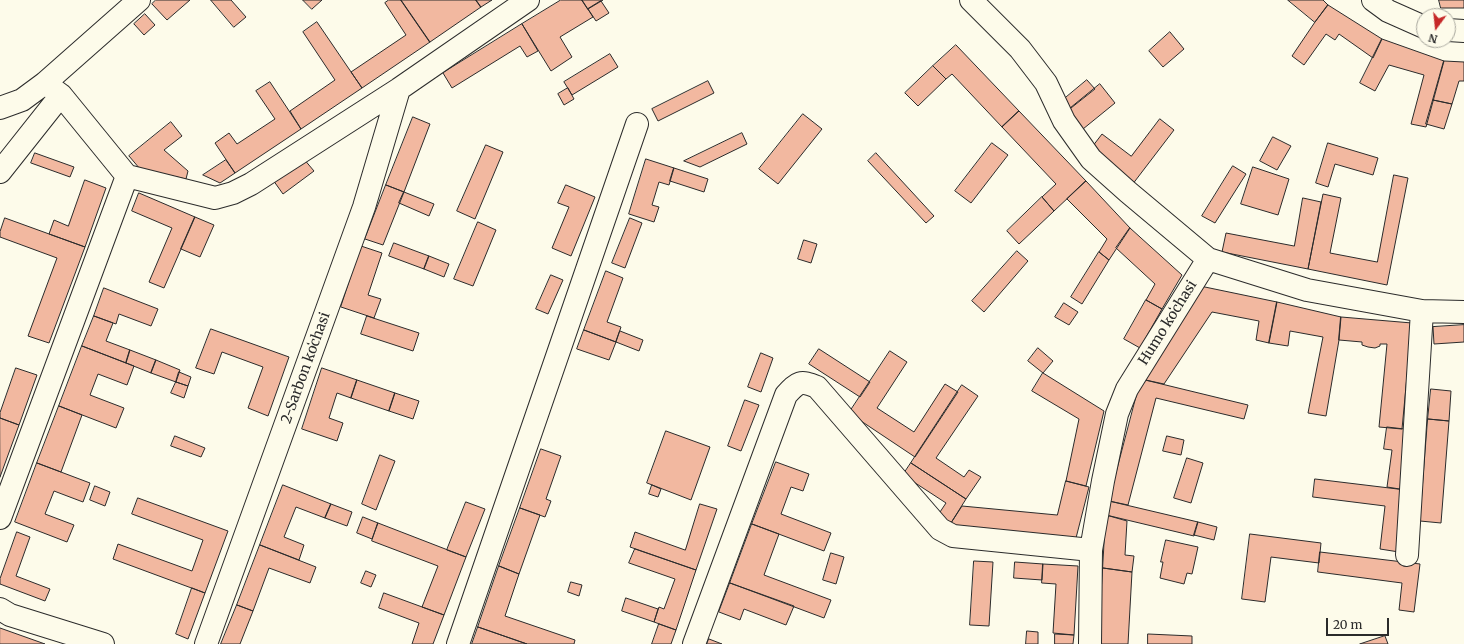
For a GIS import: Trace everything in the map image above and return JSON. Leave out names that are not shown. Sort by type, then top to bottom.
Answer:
[{"type":"street","points":[[0,172],[53,89],[139,0]]},
{"type":"street","points":[[53,89],[127,176],[215,198],[233,193],[251,184],[399,89],[528,0]]},
{"type":"street","points":[[971,0],[1020,49],[1046,83],[1064,121],[1091,159],[1208,259],[1307,290],[1422,311],[1464,312]]},
{"type":"street","points":[[1372,0],[1388,11],[1416,23]]},
{"type":"street","points":[[0,108],[53,89]]},
{"type":"street","name":"2-Sarbon koʻchasi","points":[[206,644],[364,206],[399,89]]},
{"type":"street","points":[[458,644],[637,124]]},
{"type":"street","points":[[0,518],[127,176]]},
{"type":"street","name":"Humo koʻchasi","points":[[1090,644],[1092,550],[1103,481],[1117,414],[1127,388],[1208,259]]},
{"type":"street","points":[[1407,555],[1422,311]]},
{"type":"street","points":[[694,644],[786,395],[796,383],[805,382],[817,387],[940,529],[953,536],[1092,550]]},
{"type":"street","points":[[0,610],[10,615],[103,644]]},
{"type":"building","points":[[156,0],[190,0],[167,20],[152,4]]},
{"type":"building","points":[[211,0],[231,0],[246,17],[234,27]]},
{"type":"building","points":[[303,0],[322,0],[312,9]]},
{"type":"building","points":[[389,0],[401,0],[430,42],[362,88],[351,72],[406,35],[385,3]]},
{"type":"building","points":[[401,0],[476,0],[481,7],[430,42]]},
{"type":"building","points":[[476,0],[492,0],[481,7]]},
{"type":"building","points":[[561,0],[582,0],[593,17],[560,37],[572,57],[551,71],[522,24]]},
{"type":"building","points":[[582,0],[603,0],[588,9]]},
{"type":"building","points":[[1288,0],[1323,0],[1328,5],[1315,22]]},
{"type":"building","points":[[1439,0],[1464,0],[1464,8],[1441,8]]},
{"type":"building","points":[[601,1],[609,13],[596,21],[588,9]]},
{"type":"building","points":[[1328,5],[1382,39],[1373,58],[1339,34],[1335,40],[1326,34],[1304,65],[1292,56]]},
{"type":"building","points":[[145,14],[155,25],[144,35],[134,24]]},
{"type":"building","points":[[317,22],[362,88],[301,129],[290,111],[335,80],[303,32]]},
{"type":"building","points":[[522,24],[538,51],[527,57],[520,46],[452,88],[443,73]]},
{"type":"building","points":[[1170,32],[1184,49],[1163,67],[1149,51]]},
{"type":"building","points":[[1382,39],[1444,61],[1426,127],[1411,124],[1424,75],[1389,65],[1375,91],[1360,83]]},
{"type":"building","points":[[956,45],[1019,111],[1002,127],[952,74],[946,79],[933,66]]},
{"type":"building","points":[[610,54],[618,67],[572,95],[564,82]]},
{"type":"building","points":[[1444,61],[1464,62],[1464,81],[1459,81],[1452,104],[1433,100]]},
{"type":"building","points":[[933,66],[946,79],[918,106],[905,93]]},
{"type":"building","points":[[1087,80],[1095,89],[1071,108],[1063,100]]},
{"type":"building","points":[[708,81],[714,93],[658,121],[652,109]]},
{"type":"building","points":[[270,82],[301,129],[235,173],[215,143],[229,133],[237,144],[275,119],[256,91]]},
{"type":"building","points":[[1100,84],[1115,103],[1083,129],[1067,111]]},
{"type":"building","points":[[568,88],[574,99],[564,105],[558,94]]},
{"type":"building","points":[[1433,100],[1452,104],[1444,129],[1426,124]]},
{"type":"building","points":[[1019,111],[1086,181],[1054,211],[1042,197],[1056,184],[1002,127]]},
{"type":"building","points":[[803,114],[822,129],[778,184],[759,169]]},
{"type":"building","points":[[413,117],[430,124],[404,192],[386,185]]},
{"type":"building","points":[[1160,119],[1174,130],[1132,185],[1089,151],[1102,134],[1131,156]]},
{"type":"building","points":[[171,122],[182,136],[164,150],[188,171],[186,179],[140,169],[129,156]]},
{"type":"building","points":[[742,133],[747,144],[700,167],[684,161]]},
{"type":"building","points":[[1273,137],[1291,146],[1277,170],[1260,161]]},
{"type":"building","points":[[992,143],[1008,155],[971,203],[955,191]]},
{"type":"building","points":[[1328,143],[1378,158],[1373,175],[1335,164],[1328,187],[1316,183]]},
{"type":"building","points":[[486,145],[503,152],[475,219],[457,211]]},
{"type":"building","points":[[35,153],[74,167],[70,177],[31,163]]},
{"type":"building","points":[[876,153],[934,216],[926,223],[868,161]]},
{"type":"building","points":[[303,158],[314,171],[283,194],[273,180]]},
{"type":"building","points":[[646,159],[674,168],[669,185],[659,182],[652,205],[659,207],[654,222],[629,214]]},
{"type":"building","points":[[226,160],[235,173],[220,183],[203,175]]},
{"type":"building","points":[[1233,166],[1246,174],[1215,223],[1202,216]]},
{"type":"building","points":[[1253,167],[1289,179],[1278,215],[1241,204]]},
{"type":"building","points":[[674,168],[708,179],[704,192],[670,181]]},
{"type":"building","points":[[1394,175],[1408,178],[1387,285],[1308,269],[1323,194],[1341,198],[1330,253],[1377,262]]},
{"type":"building","points":[[85,180],[106,188],[85,247],[49,234],[54,220],[68,226]]},
{"type":"building","points":[[1086,181],[1130,228],[1109,260],[1099,252],[1107,239],[1067,199]]},
{"type":"building","points":[[386,185],[404,192],[383,245],[365,239]]},
{"type":"building","points":[[566,185],[595,197],[571,256],[552,248],[569,207],[558,203]]},
{"type":"building","points":[[404,192],[434,204],[429,216],[399,203]]},
{"type":"building","points":[[139,193],[195,217],[164,288],[149,282],[172,228],[132,211]]},
{"type":"building","points":[[1042,197],[1054,211],[1019,244],[1007,231]]},
{"type":"building","points":[[1303,198],[1321,202],[1308,269],[1222,252],[1226,233],[1294,246]]},
{"type":"building","points":[[195,217],[214,225],[200,257],[181,249]]},
{"type":"building","points":[[5,218],[85,247],[49,343],[28,336],[57,258],[0,237],[0,232]]},
{"type":"building","points":[[630,218],[642,223],[625,268],[612,263]]},
{"type":"building","points":[[478,222],[496,230],[473,286],[454,279]]},
{"type":"building","points":[[1130,228],[1182,275],[1162,309],[1146,300],[1155,284],[1116,248]]},
{"type":"building","points":[[804,240],[817,244],[811,263],[798,259]]},
{"type":"building","points":[[394,243],[429,256],[424,269],[389,256]]},
{"type":"building","points":[[361,246],[382,253],[368,295],[381,299],[374,318],[341,307]]},
{"type":"building","points":[[1017,251],[1028,261],[984,312],[972,301]]},
{"type":"building","points":[[1099,252],[1109,260],[1082,304],[1071,297]]},
{"type":"building","points":[[429,256],[449,264],[444,277],[424,269]]},
{"type":"building","points":[[606,271],[623,278],[607,322],[621,327],[616,342],[584,330]]},
{"type":"building","points":[[551,275],[563,280],[548,314],[536,309]]},
{"type":"building","points":[[1200,286],[1277,302],[1269,343],[1256,340],[1259,321],[1212,312],[1164,384],[1141,379]]},
{"type":"building","points":[[104,288],[158,309],[151,326],[119,314],[116,324],[94,316]]},
{"type":"building","points":[[1146,300],[1162,309],[1140,348],[1124,339]]},
{"type":"building","points":[[1277,302],[1341,317],[1339,340],[1326,416],[1308,413],[1323,337],[1290,331],[1288,346],[1269,343]]},
{"type":"building","points":[[1064,303],[1078,312],[1069,325],[1055,317]]},
{"type":"building","points":[[94,316],[113,323],[106,341],[130,350],[126,363],[82,346]]},
{"type":"building","points":[[367,316],[419,333],[413,351],[361,334]]},
{"type":"building","points":[[1341,317],[1412,323],[1402,429],[1379,427],[1387,344],[1380,344],[1380,346],[1375,348],[1362,345],[1362,342],[1339,340]]},
{"type":"building","points":[[1464,325],[1464,342],[1434,344],[1433,327]]},
{"type":"building","points":[[211,329],[289,357],[268,416],[248,408],[263,367],[222,352],[214,374],[196,368]]},
{"type":"building","points":[[584,330],[616,342],[609,360],[577,349]]},
{"type":"building","points":[[620,331],[643,340],[639,351],[616,342]]},
{"type":"building","points":[[82,346],[134,366],[127,385],[98,374],[90,395],[124,408],[116,428],[59,406]]},
{"type":"building","points":[[1038,348],[1053,361],[1043,373],[1028,361]]},
{"type":"building","points":[[819,349],[870,382],[860,397],[809,364]]},
{"type":"building","points":[[130,350],[156,360],[151,373],[126,363]]},
{"type":"building","points":[[890,351],[907,362],[877,408],[914,432],[945,384],[958,392],[915,457],[849,413]]},
{"type":"building","points":[[761,353],[773,358],[761,392],[748,387]]},
{"type":"building","points":[[156,360],[180,370],[176,382],[151,373]]},
{"type":"building","points":[[16,368],[37,375],[19,425],[0,418],[0,413]]},
{"type":"building","points":[[322,368],[357,380],[351,398],[337,393],[329,418],[343,423],[337,441],[302,429]]},
{"type":"building","points":[[179,372],[191,377],[188,386],[176,382]]},
{"type":"building","points":[[1043,373],[1104,411],[1086,486],[1066,481],[1079,419],[1032,391]]},
{"type":"building","points":[[1141,379],[1248,405],[1244,419],[1156,398],[1128,505],[1109,501]]},
{"type":"building","points":[[357,380],[395,393],[389,411],[351,398]]},
{"type":"building","points":[[176,382],[188,386],[184,398],[171,393]]},
{"type":"building","points":[[962,385],[978,396],[936,458],[964,477],[969,470],[981,477],[966,499],[911,463]]},
{"type":"building","points":[[1431,389],[1451,391],[1449,421],[1428,419]]},
{"type":"building","points":[[395,393],[419,401],[413,419],[389,411]]},
{"type":"building","points":[[745,400],[759,405],[741,451],[728,446]]},
{"type":"building","points":[[59,406],[82,415],[61,472],[37,463]]},
{"type":"building","points":[[0,418],[19,425],[0,477]]},
{"type":"building","points":[[1428,419],[1449,421],[1441,523],[1420,521]]},
{"type":"building","points":[[1387,427],[1413,430],[1406,490],[1387,487],[1392,450],[1384,449]]},
{"type":"building","points":[[666,431],[710,447],[691,500],[647,483]]},
{"type":"building","points":[[175,436],[205,448],[201,457],[171,446]]},
{"type":"building","points":[[1167,436],[1184,440],[1181,455],[1163,451]]},
{"type":"building","points":[[541,449],[561,456],[546,499],[551,501],[545,517],[520,508]]},
{"type":"building","points":[[380,455],[395,461],[376,510],[362,504]]},
{"type":"building","points":[[1187,458],[1203,463],[1191,503],[1174,498]]},
{"type":"building","points":[[776,462],[809,474],[803,491],[791,487],[781,514],[831,533],[824,551],[752,524]]},
{"type":"building","points":[[37,463],[90,483],[83,502],[54,491],[45,514],[74,525],[67,542],[15,522]]},
{"type":"building","points":[[911,463],[966,499],[949,526],[936,518],[946,503],[903,475]]},
{"type":"building","points":[[1315,479],[1406,490],[1399,552],[1380,549],[1385,506],[1313,497]]},
{"type":"building","points":[[1066,481],[1089,487],[1076,538],[949,526],[962,506],[1057,515]]},
{"type":"building","points":[[283,485],[331,504],[325,518],[296,507],[284,537],[304,545],[299,560],[260,545]]},
{"type":"building","points":[[652,485],[661,489],[658,497],[649,494]]},
{"type":"building","points":[[95,486],[110,492],[105,506],[90,500]]},
{"type":"building","points":[[138,498],[228,531],[205,593],[113,559],[118,544],[192,571],[203,540],[132,514]]},
{"type":"building","points":[[1109,501],[1198,522],[1194,536],[1106,515]]},
{"type":"building","points":[[466,502],[485,509],[466,557],[447,550]]},
{"type":"building","points":[[331,504],[352,512],[347,526],[325,518]]},
{"type":"building","points":[[700,504],[717,509],[696,570],[630,547],[635,532],[685,550]]},
{"type":"building","points":[[520,508],[540,515],[519,574],[499,566]]},
{"type":"building","points":[[1106,515],[1127,521],[1125,555],[1134,556],[1132,572],[1103,568]]},
{"type":"building","points":[[363,517],[378,523],[372,539],[357,533]]},
{"type":"building","points":[[1198,522],[1217,527],[1214,540],[1194,535]]},
{"type":"building","points":[[378,523],[466,557],[444,615],[422,607],[438,566],[372,541]]},
{"type":"building","points":[[752,524],[779,534],[764,575],[831,600],[824,618],[730,583]]},
{"type":"building","points":[[17,532],[30,537],[16,576],[50,589],[45,601],[0,584],[0,579]]},
{"type":"building","points":[[1250,534],[1321,543],[1319,563],[1271,557],[1265,602],[1242,599]]},
{"type":"building","points":[[1166,540],[1198,547],[1192,574],[1187,573],[1184,584],[1160,578],[1163,562],[1161,562]]},
{"type":"building","points":[[260,545],[316,567],[310,583],[269,568],[253,611],[237,605]]},
{"type":"building","points":[[635,549],[696,570],[676,630],[654,622],[659,607],[664,609],[675,579],[629,563]]},
{"type":"building","points":[[1320,552],[1420,564],[1414,612],[1399,610],[1402,583],[1318,572]]},
{"type":"building","points":[[831,553],[844,557],[836,584],[823,580]]},
{"type":"building","points":[[974,561],[993,562],[989,626],[970,625]]},
{"type":"building","points":[[1015,562],[1043,564],[1042,580],[1014,578]]},
{"type":"building","points":[[1043,564],[1078,566],[1074,635],[1053,633],[1056,584],[1042,583]]},
{"type":"building","points":[[499,566],[519,574],[505,616],[575,640],[574,644],[527,644],[478,627]]},
{"type":"building","points":[[1103,568],[1132,572],[1128,644],[1098,644]]},
{"type":"building","points":[[366,571],[376,575],[371,587],[361,583]]},
{"type":"building","points":[[571,582],[582,585],[579,596],[568,592]]},
{"type":"building","points":[[730,583],[794,606],[786,625],[744,609],[740,620],[719,612]]},
{"type":"building","points":[[192,588],[205,593],[188,639],[176,634]]},
{"type":"building","points":[[384,593],[444,615],[433,644],[412,644],[419,623],[379,608]]},
{"type":"building","points":[[626,598],[658,609],[654,622],[622,611]]},
{"type":"building","points":[[237,605],[253,611],[240,644],[221,644]]},
{"type":"building","points":[[659,624],[676,630],[671,644],[652,644]]},
{"type":"building","points":[[478,627],[527,644],[472,644]]},
{"type":"building","points":[[0,628],[45,644],[0,644]]},
{"type":"building","points":[[1027,631],[1038,632],[1038,644],[1026,644]]},
{"type":"building","points":[[1055,634],[1074,635],[1073,644],[1055,644]]},
{"type":"building","points":[[1148,634],[1192,636],[1192,644],[1148,644]]},
{"type":"building","points":[[1385,636],[1388,644],[1360,644]]},
{"type":"building","points":[[709,639],[722,644],[707,644]]}]
